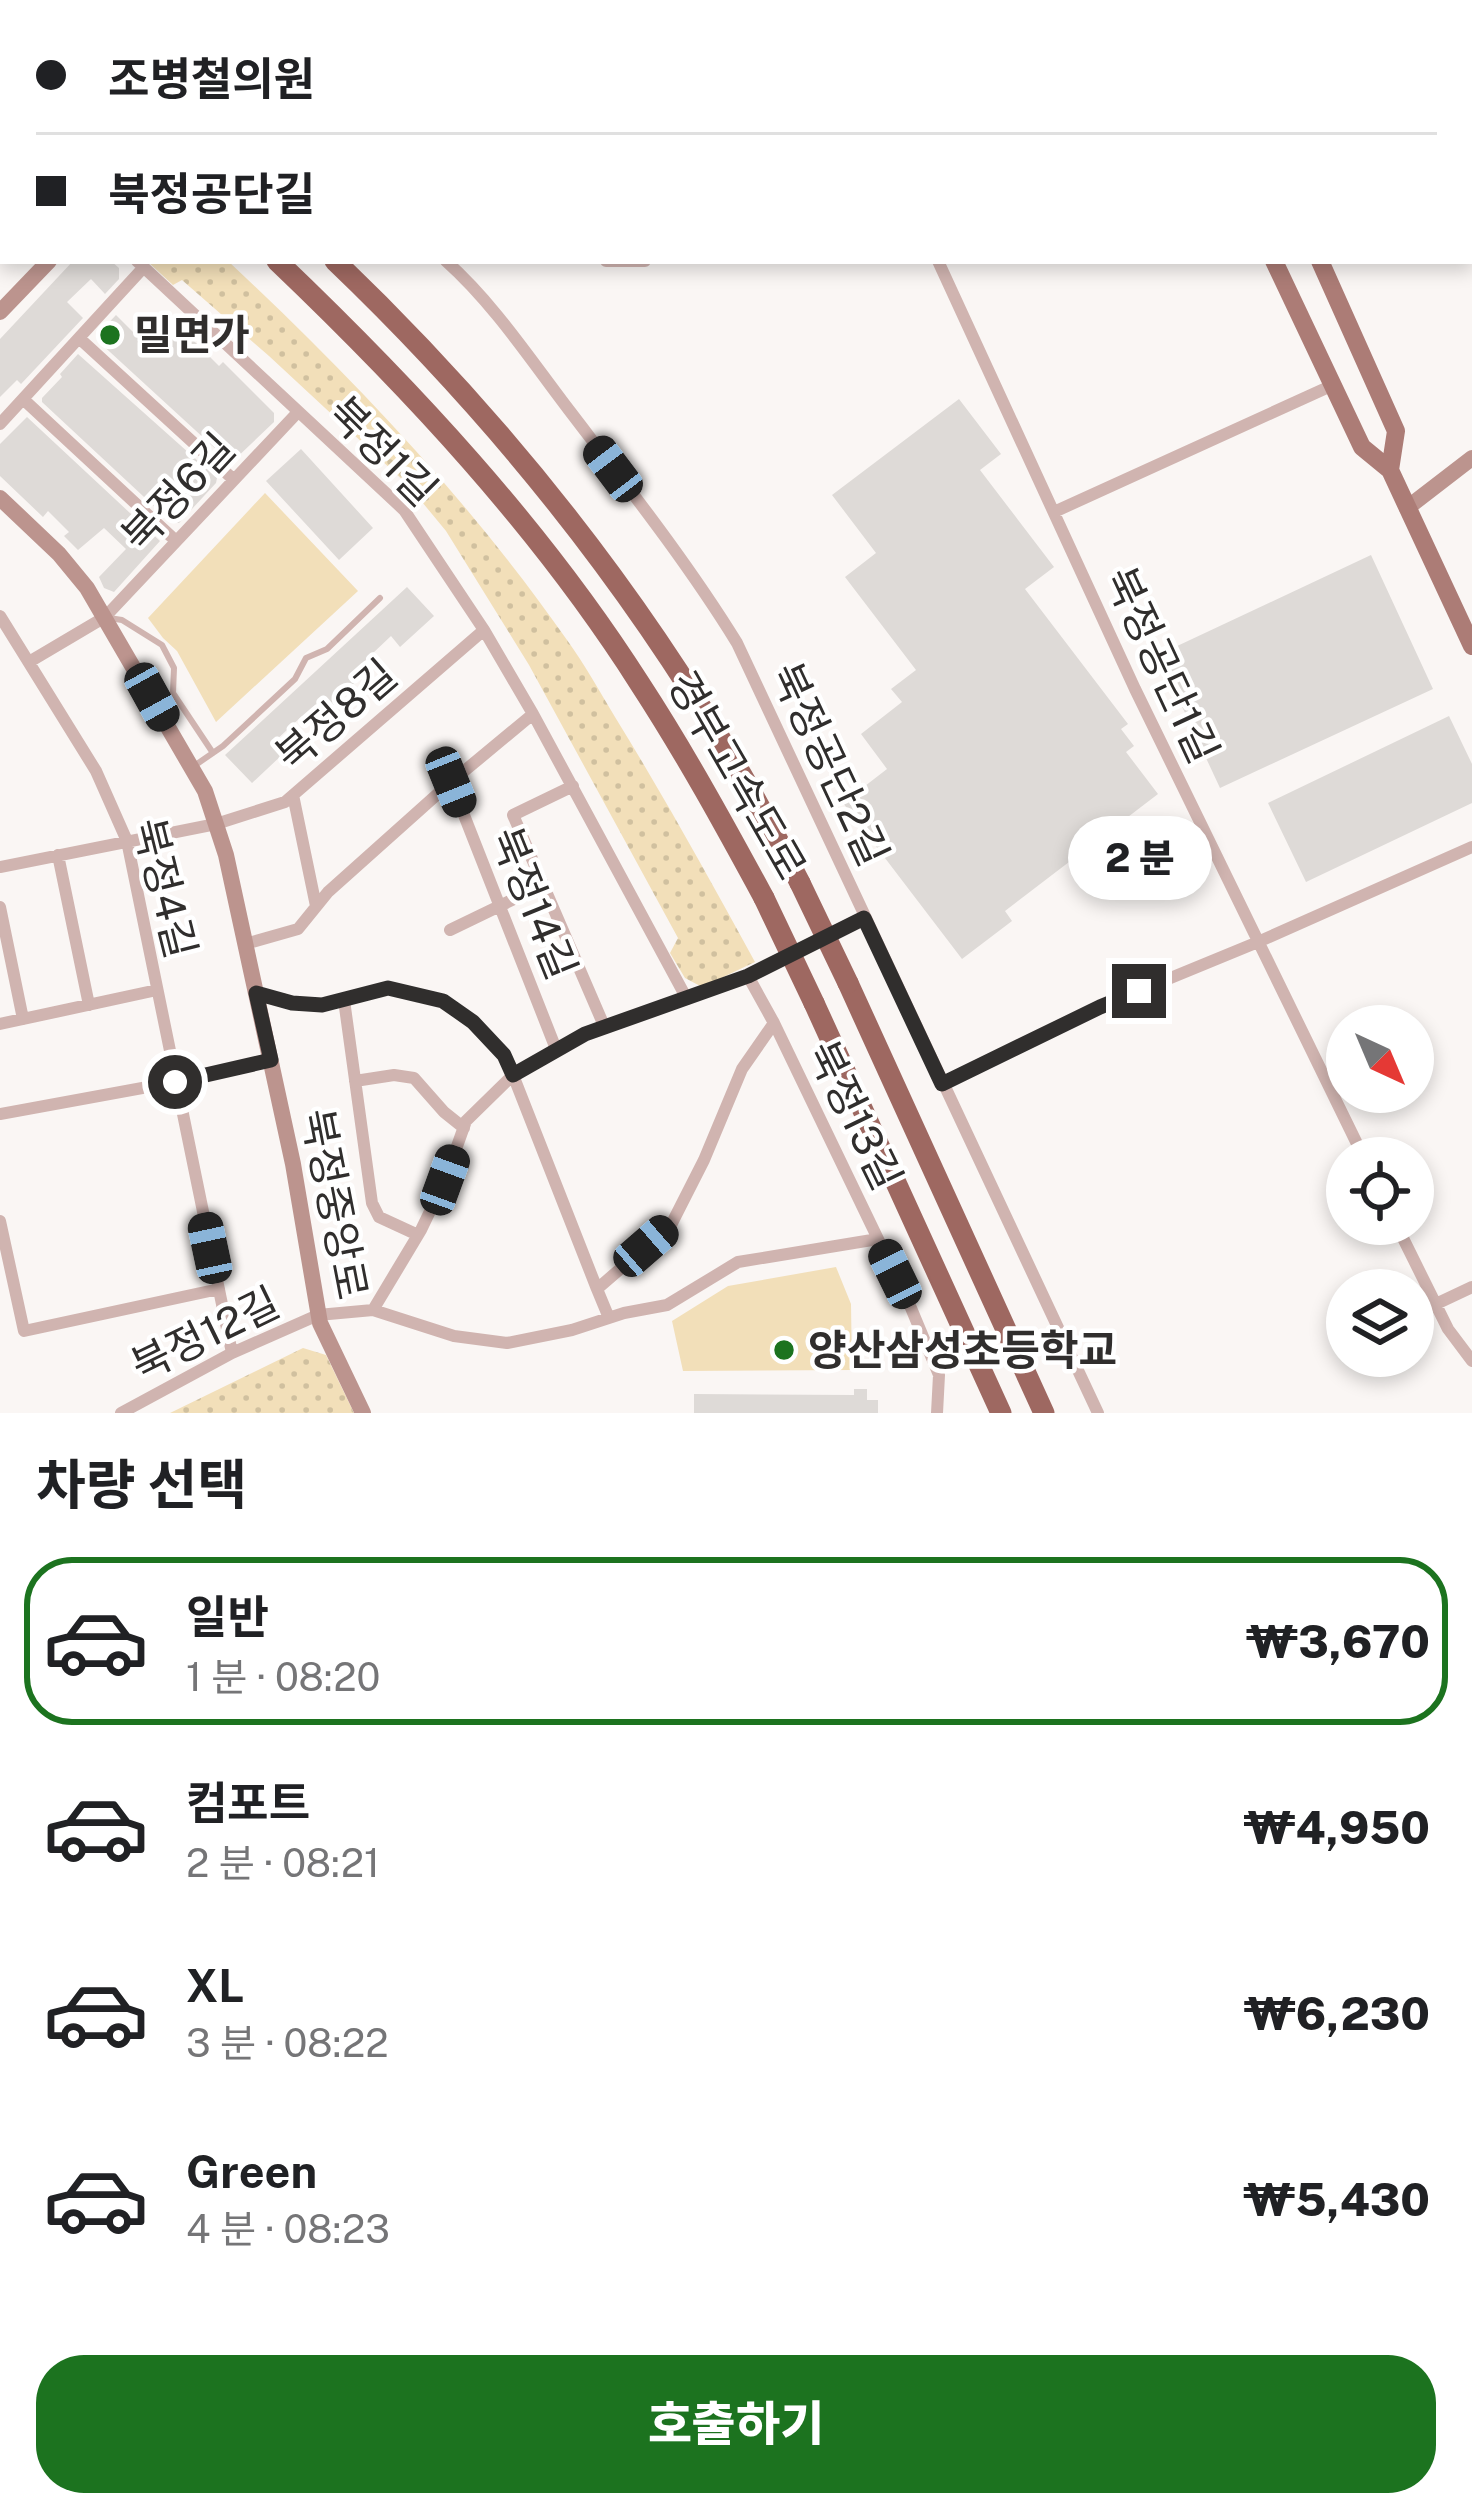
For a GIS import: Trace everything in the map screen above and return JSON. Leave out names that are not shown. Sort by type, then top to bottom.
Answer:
[{"type":"highway","name":"경부고속도로","points":[[280,264],[400,382],[470,460],[590,611],[639,682],[764,898],[1000,1413]]},
{"type":"highway","name":"경부고속도로","points":[[338,264],[519,456],[603,565],[698,704],[800,883],[1044,1413]]},
{"type":"main road","points":[[1275,264],[1362,447],[1390,470],[1472,646]]},
{"type":"main road","points":[[1321,264],[1396,431],[1390,470]]},
{"type":"street","points":[[0,312],[47,264]]},
{"type":"street","points":[[0,424],[141,264]]},
{"type":"street","name":"북정1길","points":[[141,264],[404,510],[533,714],[687,999]]},
{"type":"street","name":"북정공단2길","points":[[449,264],[529,358],[725,624],[1097,1413]]},
{"type":"street","name":"북정공단1길","points":[[939,264],[1135,689],[1354,1137]]},
{"type":"street","points":[[80,338],[234,480]]},
{"type":"street","points":[[1054,512],[1333,385]]},
{"type":"street","points":[[23,399],[176,541]]},
{"type":"street","name":"북정6길","points":[[28,662],[105,617],[298,412]]},
{"type":"street","points":[[1407,508],[1472,458]]},
{"type":"street","name":"북정중앙로","points":[[0,498],[73,568],[205,791],[226,855],[271,1060],[319,1315],[363,1413]]},
{"type":"street","name":"북정4길","points":[[0,616],[96,771],[127,842],[232,1353]]},
{"type":"street","name":"북정8길","points":[[0,867],[216,824],[285,802],[484,630]]},
{"type":"street","points":[[245,944],[298,928],[451,782],[533,714]]},
{"type":"street","name":"북정14길","points":[[451,782],[556,1049]]},
{"type":"street","points":[[573,786],[513,815],[605,1028]]},
{"type":"street","points":[[292,796],[316,906]]},
{"type":"street","points":[[942,1084],[1100,1007],[1472,847]]},
{"type":"street","points":[[58,856],[89,1005]]},
{"type":"street","points":[[450,930],[543,885]]},
{"type":"street","points":[[0,907],[23,1019]]},
{"type":"street","name":"북정14길","points":[[373,1310],[418,1235],[466,1121],[513,1075],[556,1049],[748,976],[864,918]]},
{"type":"street","name":"북정13길","points":[[319,1315],[373,1310],[454,1336],[507,1342],[668,1305],[738,1262],[878,1239],[748,976]]},
{"type":"street","points":[[256,993],[322,1005],[388,988],[443,1001],[473,1022],[504,1055],[609,1318]]},
{"type":"street","name":"북정4길","points":[[0,1024],[157,990]]},
{"type":"street","points":[[344,1000],[372,1203],[379,1217],[418,1235]]},
{"type":"street","name":"북정13길","points":[[598,1289],[670,1225],[704,1160],[742,1069],[774,1023]]},
{"type":"street","points":[[0,1114],[271,1060]]},
{"type":"street","points":[[355,1081],[394,1075],[414,1078],[464,1127]]},
{"type":"street","points":[[0,1221],[24,1331],[219,1289]]},
{"type":"street","points":[[878,1239],[938,1375],[937,1413]]},
{"type":"street","points":[[1406,1245],[1448,1329],[1472,1360]]},
{"type":"street","points":[[1436,1304],[1472,1287]]},
{"type":"street","name":"북정12길","points":[[121,1413],[232,1353],[319,1315]]},
{"type":"lane","points":[[191,767],[295,679],[306,658],[327,649],[380,598]]},
{"type":"lane","points":[[105,617],[122,620],[162,646],[174,668],[173,693],[213,753]]},
{"type":"shaded area","points":[[150,264],[231,264],[364,395],[450,490],[580,659],[755,962],[702,987],[685,978],[670,953],[678,938],[529,665],[446,531],[408,485],[269,356],[182,280],[173,285]]},
{"type":"shaded area","points":[[265,493],[358,591],[216,722],[177,651],[148,618]]},
{"type":"shaded area","points":[[836,1267],[851,1304],[852,1370],[683,1371],[672,1321],[728,1286]]},
{"type":"shaded area","points":[[303,1348],[326,1355],[354,1413],[170,1413]]},
{"type":"building","points":[[70,264],[114,264],[119,268],[119,279],[105,294],[91,279],[67,302],[83,318],[21,384],[17,380],[0,397],[0,339]]},
{"type":"building","points":[[116,315],[137,336],[148,325],[165,342],[183,323],[219,366],[223,362],[274,413],[274,422],[231,463],[98,341],[98,334]]},
{"type":"building","points":[[78,354],[217,478],[179,523],[172,523],[42,402]]},
{"type":"building","points":[[959,399],[1001,454],[980,470],[1054,567],[1025,589],[1128,724],[1121,729],[1134,746],[1126,752],[1158,794],[1005,911],[1012,921],[962,959],[843,803],[887,769],[861,734],[902,702],[891,689],[916,670],[845,577],[876,553],[832,495]]},
{"type":"building","points":[[27,417],[160,541],[114,592],[104,588],[99,577],[126,549],[104,528],[78,550],[64,536],[69,532],[48,511],[43,517],[0,476],[0,444]]},
{"type":"building","points":[[301,449],[373,528],[339,560],[266,481]]},
{"type":"building","points":[[1371,555],[1433,689],[1220,788],[1158,655]]},
{"type":"building","points":[[407,587],[434,616],[400,647],[391,636],[353,672],[359,679],[337,704],[310,724],[302,716],[273,743],[283,754],[252,783],[225,755]]},
{"type":"building","points":[[1449,716],[1472,764],[1472,803],[1306,882],[1268,803]]},
{"type":"building","points":[[854,1389],[867,1389],[867,1400],[878,1400],[878,1413],[694,1413],[694,1394],[854,1395]]},
{"type":"place","name":"밀면가","points":[[110,335]]},
{"type":"place","name":"양산삼성초등학교","points":[[784,1350]]},
{"type":"route","points":[[175,1082],[271,1060],[256,993],[322,1005],[388,988],[443,1001],[473,1022],[504,1055],[513,1075],[585,1034],[748,976],[864,918],[942,1084],[1139,991]]}]
